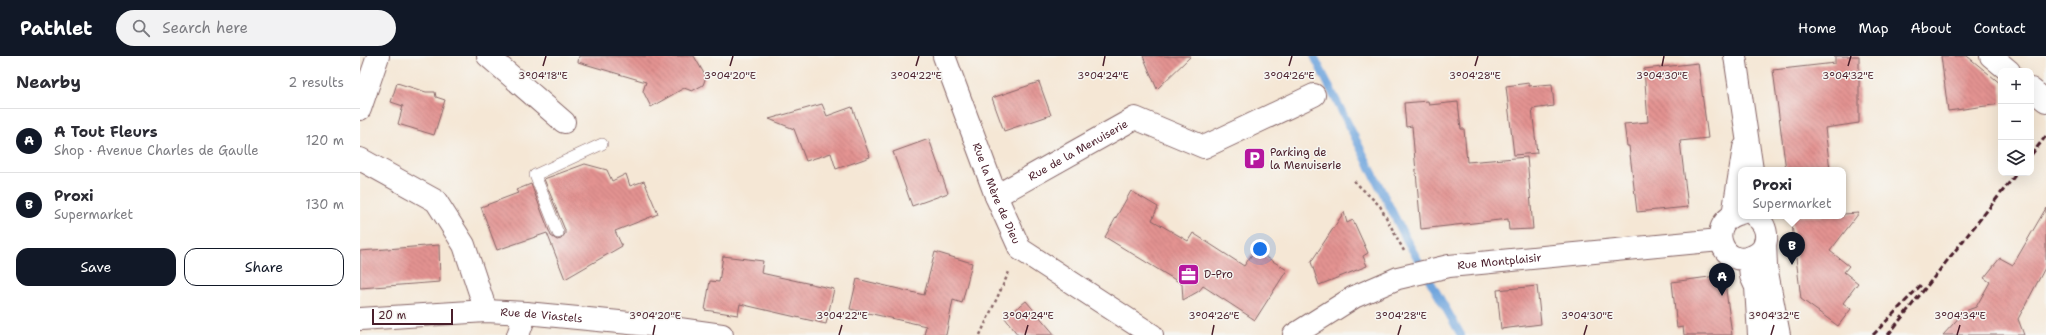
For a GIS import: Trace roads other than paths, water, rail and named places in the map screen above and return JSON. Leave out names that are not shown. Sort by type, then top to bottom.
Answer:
[{"type":"street","points":[[360,109],[378,56]]},
{"type":"street","points":[[488,56],[564,122]]},
{"type":"street","name":"Rue la Mère de Dieu","points":[[944,56],[996,196],[1020,249],[1152,335]]},
{"type":"street","points":[[1735,56],[1751,167]]},
{"type":"street","points":[[1991,56],[2005,68]]},
{"type":"street","name":"Rue de la Menuiserie","points":[[996,196],[1135,118],[1204,147],[1314,95]]},
{"type":"street","points":[[1746,137],[1748,167]]},
{"type":"street","points":[[360,158],[436,201],[464,245],[486,311]]},
{"type":"street","points":[[1741,219],[1722,225],[1720,240],[1728,254],[1742,259],[1749,258],[1757,255],[1766,242]]},
{"type":"street","points":[[1753,219],[1766,234],[1766,267],[1779,335]]},
{"type":"street","name":"Rue Montplaisir","points":[[1294,335],[1354,297],[1407,276],[1449,266],[1720,240]]},
{"type":"street","points":[[1749,258],[1751,276],[1756,287],[1759,335]]},
{"type":"street","name":"Rue de Viastels","points":[[360,319],[486,311],[526,313],[650,325],[722,335]]},
{"type":"street","points":[[518,335],[526,313]]},
{"type":"lane","points":[[558,233],[535,175],[602,144]]},
{"type":"waterway","points":[[1314,56],[1406,239],[1461,335]]},
{"type":"railway","points":[[2034,151],[2046,136]]},
{"type":"railway","points":[[1888,335],[2015,176]]},
{"type":"railway","points":[[1873,335],[1921,285]]},
{"type":"place","name":"Parking de la Menuiserie","points":[[1255,158]]},
{"type":"place","name":"Proxi","points":[[1792,265]]},
{"type":"place","name":"D-Pro","points":[[1188,274]]},
{"type":"place","name":"A Tout Fleurs","points":[[1722,296]]}]
